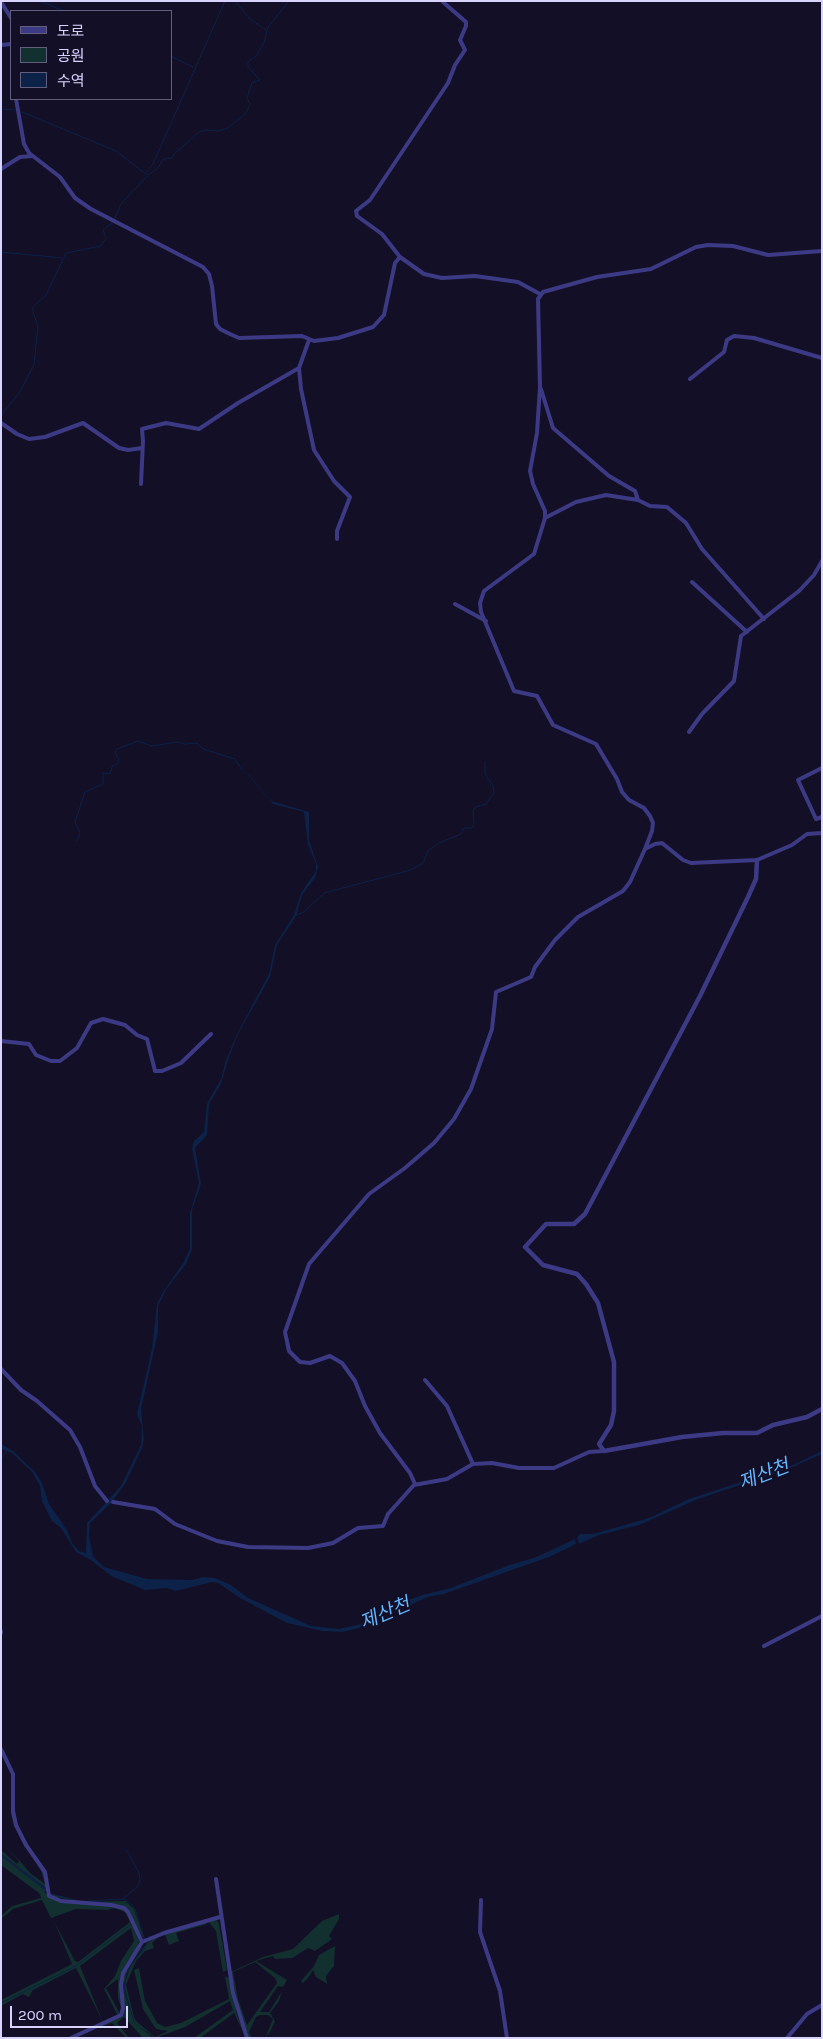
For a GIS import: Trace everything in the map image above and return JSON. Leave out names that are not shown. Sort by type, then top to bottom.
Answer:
[{"type":"street","points":[[1,2],[10,16]]},
{"type":"street","points":[[442,2],[466,22],[460,40],[465,50],[455,65],[450,78],[379,182],[370,200],[356,211],[358,219],[382,234],[400,257],[418,270],[430,276],[448,278],[475,276],[518,282],[540,294],[597,276],[651,269],[696,247],[708,245],[732,246],[775,255],[822,251]]},
{"type":"street","points":[[16,100],[24,144],[32,156],[60,177],[75,198],[91,209],[203,267],[210,277],[216,322],[220,329],[239,338],[301,336],[309,340],[338,338],[375,325],[384,315],[395,263],[400,257]]},
{"type":"street","points":[[20,158],[24,144]]},
{"type":"street","points":[[1,169],[20,158],[32,156]]},
{"type":"street","points":[[415,1484],[410,1473],[380,1432],[365,1406],[355,1381],[342,1363],[330,1356],[310,1363],[300,1362],[288,1351],[284,1332],[300,1294],[306,1270],[366,1197],[439,1138],[454,1119],[471,1089],[490,1036],[494,1023],[496,992],[531,977],[535,967],[555,940],[578,917],[623,891],[630,882],[645,849],[653,823],[644,808],[629,800],[622,792],[617,779],[596,744],[553,725],[537,696],[514,691],[497,654],[480,603],[484,591],[534,554],[544,518],[545,511],[533,484],[530,471],[540,387],[538,312],[540,294]]},
{"type":"street","points":[[690,379],[724,352],[727,340],[734,336],[754,338],[822,358]]},
{"type":"street","points":[[309,340],[299,368],[300,389],[314,450],[334,481],[350,497],[337,532],[337,539]]},
{"type":"street","points":[[141,484],[142,448],[144,441],[142,429],[166,423],[199,429],[238,402],[299,368]]},
{"type":"street","points":[[540,387],[553,428],[608,476],[635,491],[638,500]]},
{"type":"street","points":[[1,423],[17,434],[29,439],[45,437],[83,423],[116,446],[128,450],[142,448]]},
{"type":"street","points":[[544,518],[571,504],[599,496],[620,495],[638,500],[650,506],[667,507],[686,523],[702,549],[764,619]]},
{"type":"street","points":[[689,732],[702,714],[734,681],[740,640],[747,632],[799,591],[814,575],[822,561]]},
{"type":"street","points":[[692,582],[747,632]]},
{"type":"street","points":[[455,604],[486,621]]},
{"type":"street","points":[[822,768],[798,780],[816,819],[822,817]]},
{"type":"street","points":[[645,849],[662,843],[683,860],[691,863],[757,860],[792,845],[807,834],[822,833]]},
{"type":"street","points":[[604,1451],[599,1444],[611,1425],[614,1411],[614,1357],[598,1303],[589,1288],[577,1274],[543,1265],[525,1247],[546,1224],[574,1224],[585,1214],[700,996],[756,879],[757,860]]},
{"type":"street","points":[[1,1041],[29,1044],[34,1053],[42,1058],[60,1061],[80,1045],[91,1023],[103,1019],[125,1025],[137,1035],[147,1039],[156,1071],[162,1071],[181,1063],[211,1034]]},
{"type":"street","points":[[1,1369],[21,1390],[37,1401],[72,1433],[80,1447],[95,1486],[107,1501]]},
{"type":"street","points":[[425,1380],[448,1406],[473,1464]]},
{"type":"street","points":[[113,1502],[155,1510],[175,1524],[212,1539],[248,1547],[302,1549],[333,1543],[362,1527],[383,1526],[388,1514],[415,1484],[434,1483],[447,1479],[473,1464],[492,1463],[519,1468],[554,1468],[589,1452],[682,1437],[723,1433],[757,1434],[774,1425],[807,1417],[822,1409]]},
{"type":"street","points":[[764,1646],[822,1616]]},
{"type":"street","points":[[1,1749],[13,1774],[16,1825],[26,1845],[45,1872],[49,1896],[61,1901],[111,1905],[124,1908],[128,1912],[142,1942]]},
{"type":"street","points":[[216,1879],[220,1917],[235,2003],[248,2038]]},
{"type":"street","points":[[481,1900],[480,1932],[500,1991],[506,2038]]},
{"type":"street","points":[[71,2038],[121,2015],[123,2008],[121,1988],[123,1973],[142,1942],[164,1933],[220,1917]]},
{"type":"street","points":[[787,2038],[807,2014],[822,2005]]},
{"type":"green space","points":[[12,1788],[14,1821],[44,1873],[47,1888],[46,1891],[44,1891],[48,1896],[119,1907],[125,1910],[139,1940],[138,1948],[122,1972],[122,2010],[118,1998],[118,1979],[106,1988],[120,2014],[118,2016],[104,1989],[115,1976],[121,1961],[134,1941],[131,1928],[80,1966],[103,2022],[76,1968],[33,1990],[29,1997],[23,1994],[1,2006],[1,2000],[72,1964],[54,1921],[75,1961],[78,1962],[130,1922],[125,1912],[114,1908],[107,1910],[76,1909],[51,1918],[42,1900],[13,1909],[1,1919],[1,1916],[12,1906],[41,1898],[39,1893],[1,1865],[1,1856],[45,1890],[46,1888],[1,1854],[1,1850],[17,1864],[19,1861],[1,1843],[20,1861],[30,1873],[45,1884],[41,1871],[14,1826],[11,1814]]},
{"type":"green space","points":[[48,1893],[83,1902],[125,1901],[134,1909],[145,1941],[125,1908],[64,1900],[54,1898]]},
{"type":"green space","points":[[339,1914],[339,1919],[329,1936],[332,1939],[315,1951],[308,1948],[292,1958],[275,1959],[273,1956],[256,1961],[287,1980],[283,1987],[278,1986],[260,2012],[269,2012],[282,1991],[279,2001],[270,2013],[275,2021],[270,2032],[266,2036],[273,2019],[268,2015],[260,2015],[256,2017],[249,2032],[252,2038],[249,2038],[237,2003],[231,1972],[263,1957],[293,1949],[322,1921]],"holes":[[[255,1962],[275,1978],[277,1983],[247,2025],[238,1999],[233,1972]]]},
{"type":"green space","points":[[217,1920],[227,1970],[223,1972],[216,1931],[208,1921]]},
{"type":"green space","points":[[206,1922],[207,1924],[176,1933],[179,1941],[169,1945],[165,1935],[159,1937],[152,1943],[154,1948],[145,1951],[136,1961],[126,1985],[134,2017],[136,2021],[155,2037],[168,2031],[156,2029],[143,2009],[134,1970],[139,1968],[145,2001],[157,2023],[165,2027],[181,2023],[229,1999],[225,1976],[229,1978],[237,2015],[246,2038],[234,2013],[200,2038],[194,2038],[233,2010],[230,2001],[185,2027],[155,2038],[135,2023],[133,2018],[124,1986],[130,1967],[147,1943],[160,1936]]},
{"type":"green space","points":[[145,1943],[128,1969],[123,1988],[134,2022],[153,2038],[143,2038],[124,2017],[117,2023],[129,2038],[126,2038],[112,2023],[93,2029],[122,2016],[122,1992],[125,1970]]},
{"type":"green space","points":[[335,1946],[334,1966],[326,1976],[327,1984],[316,1977],[313,1970],[303,1983],[301,1981],[314,1966],[319,1955]]},
{"type":"water","points":[[239,768],[249,775],[271,801],[309,812],[309,840],[318,867],[315,878],[302,895],[296,916],[277,945],[270,977],[237,1036],[221,1084],[209,1104],[207,1135],[195,1148],[201,1184],[192,1210],[192,1249],[186,1264],[167,1288],[158,1306],[158,1332],[141,1409],[144,1439],[142,1448],[125,1484],[111,1503],[90,1523],[89,1536],[93,1556],[104,1567],[147,1579],[192,1580],[203,1577],[215,1578],[231,1585],[248,1598],[311,1626],[339,1629],[361,1624],[378,1611],[422,1595],[451,1588],[509,1565],[534,1558],[575,1539],[576,1544],[549,1557],[444,1594],[428,1597],[406,1607],[387,1611],[370,1619],[359,1628],[342,1632],[323,1631],[287,1623],[240,1598],[218,1583],[212,1582],[176,1591],[167,1588],[145,1590],[111,1576],[91,1560],[76,1552],[61,1528],[52,1521],[42,1501],[40,1486],[32,1472],[12,1453],[1,1449],[1,1444],[13,1451],[36,1473],[42,1483],[49,1504],[67,1530],[72,1543],[79,1551],[86,1553],[87,1523],[121,1486],[141,1445],[142,1427],[137,1414],[152,1349],[157,1304],[163,1292],[184,1262],[190,1248],[190,1213],[199,1183],[192,1149],[194,1141],[204,1132],[207,1104],[221,1079],[226,1060],[237,1034],[269,974],[275,945],[294,915],[301,893],[316,871],[316,864],[308,844],[304,812],[273,804],[248,775]]},
{"type":"water","name":"제산천","points":[[822,1451],[822,1454],[788,1469],[698,1499],[639,1525],[599,1535],[579,1544],[577,1538],[580,1534],[593,1534],[649,1518],[689,1499],[793,1465]]},
{"type":"water","points":[[1,1854],[46,1888],[45,1890],[1,1856]]},
{"type":"water","points":[[147,1943],[130,1967],[126,1977],[125,1991],[135,2023],[123,1988],[128,1969]]},
{"type":"waterway","points":[[40,1],[62,10]]},
{"type":"waterway","points":[[146,172],[153,164],[225,1]]},
{"type":"waterway","points":[[235,1],[250,19],[266,30]]},
{"type":"waterway","points":[[114,220],[121,204],[149,174],[157,169],[164,159],[172,158],[199,132],[206,130],[218,131],[228,128],[246,113],[250,104],[247,98],[252,83],[260,80],[248,67],[248,62],[256,56],[264,43],[268,27],[289,1]]},
{"type":"waterway","points":[[172,56],[193,67]]},
{"type":"waterway","points":[[1,109],[15,110]]},
{"type":"waterway","points":[[22,112],[116,151],[147,175]]},
{"type":"waterway","points":[[1,416],[19,393],[34,365],[38,326],[33,307],[46,295],[66,253],[101,246],[106,238],[103,230],[112,223]]},
{"type":"waterway","points":[[1,252],[62,258]]},
{"type":"waterway","points":[[77,841],[80,833],[75,822],[85,792],[103,784],[103,773],[110,774],[112,767],[118,763],[119,759],[115,753],[117,749],[138,741],[152,746],[177,742],[185,744],[197,743],[203,749],[235,759],[242,770]]},
{"type":"waterway","points":[[296,915],[304,912],[324,893],[411,870],[423,863],[428,851],[439,843],[461,834],[464,828],[472,828],[474,824],[473,810],[486,804],[494,793],[493,786],[485,774],[485,762]]},
{"type":"waterway","points":[[1,1458],[7,1451]]},
{"type":"waterway","points":[[123,1899],[138,1886],[140,1880],[139,1873],[126,1849]]},
{"type":"waterway","points":[[51,1894],[79,1901]]},
{"type":"waterway","points":[[88,1901],[123,1899],[131,1904],[135,1909],[145,1940]]},
{"type":"waterway","points":[[1,2003],[76,1966],[130,1925]]}]
